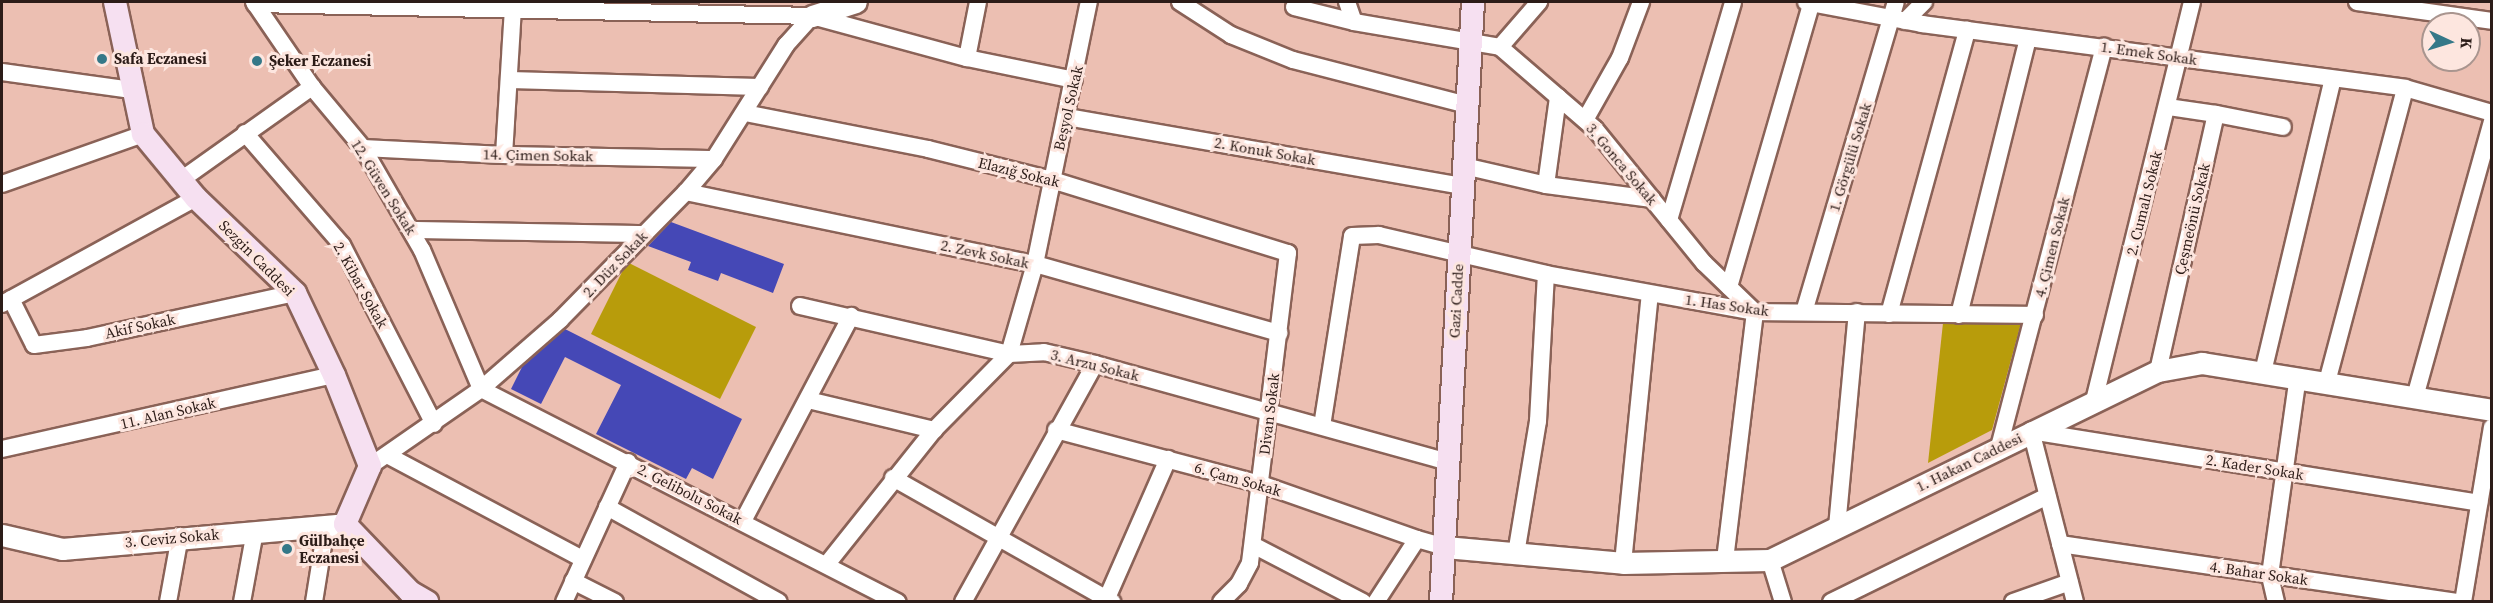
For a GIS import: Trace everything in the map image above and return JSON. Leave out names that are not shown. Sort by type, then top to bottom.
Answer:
[{"type":"main road","name":"Sezgin Caddesi","points":[[115,2],[143,134],[196,198],[295,294],[379,460]]},
{"type":"main road","name":"Gazi Cadde","points":[[1442,602],[1473,2]]},
{"type":"main road","points":[[379,460],[335,526],[415,598]]},
{"type":"street","points":[[255,3],[513,9],[811,9],[856,2]]},
{"type":"street","points":[[967,58],[978,2]]},
{"type":"street","name":"Beşyol Sokak","points":[[1009,354],[1035,264],[1089,2]]},
{"type":"street","points":[[1180,2],[1232,35],[1293,60],[1467,105]]},
{"type":"street","points":[[1347,2],[1354,22]]},
{"type":"street","points":[[1500,46],[1539,2]]},
{"type":"street","points":[[1585,120],[1620,58],[1641,2]]},
{"type":"street","points":[[1669,220],[1733,2]]},
{"type":"street","points":[[1729,287],[1810,2]]},
{"type":"street","name":"1. Emek Sokak","points":[[1810,2],[1898,20],[1967,30],[2405,88],[2492,113]]},
{"type":"street","name":"1. Görgülü Sokak","points":[[1804,312],[1898,20],[1896,2]]},
{"type":"street","points":[[1898,20],[1924,2]]},
{"type":"street","name":"2. Cumalı Sokak","points":[[2094,405],[2192,2]]},
{"type":"street","points":[[2357,2],[2470,12]]},
{"type":"street","name":"12. Güven Sokak","points":[[255,3],[312,87],[363,148],[411,230],[482,389]]},
{"type":"street","name":"3. Gonca Sokak","points":[[1294,7],[1354,22],[1471,39],[1500,46],[1585,120],[1669,220],[1729,287],[1755,312]]},
{"type":"street","points":[[504,155],[513,9]]},
{"type":"street","points":[[811,9],[967,58],[1074,80]]},
{"type":"street","name":"2. Düz Sokak","points":[[379,460],[482,389],[560,320],[686,192],[714,159],[811,9]]},
{"type":"street","points":[[1889,314],[1967,30]]},
{"type":"street","points":[[1959,315],[2028,38]]},
{"type":"street","name":"4. Çimen Sokak","points":[[1999,447],[2104,47]]},
{"type":"street","points":[[2,72],[132,90]]},
{"type":"street","points":[[2263,372],[2333,79]]},
{"type":"street","points":[[509,80],[760,87]]},
{"type":"street","points":[[181,180],[312,87]]},
{"type":"street","points":[[2327,382],[2405,88]]},
{"type":"street","points":[[1546,185],[1558,97]]},
{"type":"street","points":[[2168,107],[2283,127]]},
{"type":"street","name":"Elazığ Sokak","points":[[746,112],[928,149],[1052,180],[1288,253]]},
{"type":"street","name":"Çeşmeönü Sokak","points":[[2158,371],[2216,114]]},
{"type":"street","name":"2. Konuk Sokak","points":[[1067,117],[1464,176],[1652,199]]},
{"type":"street","points":[[2415,397],[2492,121]]},
{"type":"street","name":"2. Kibar Sokak","points":[[245,133],[342,245],[434,424]]},
{"type":"street","points":[[2,184],[143,134]]},
{"type":"street","name":"14. Çimen Sokak","points":[[363,148],[504,155],[714,159]]},
{"type":"street","name":"2. Zevk Sokak","points":[[686,192],[1035,264],[1279,333]]},
{"type":"street","points":[[6,302],[196,198]]},
{"type":"street","points":[[411,230],[644,234]]},
{"type":"street","name":"1. Has Sokak","points":[[1322,426],[1353,236],[1379,235],[1546,274],[1755,312],[2035,315]]},
{"type":"street","name":"Divan Sokak","points":[[1221,602],[1239,584],[1250,563],[1288,253]]},
{"type":"street","points":[[1516,554],[1538,421],[1546,274]]},
{"type":"street","name":"Akif Sokak","points":[[6,302],[34,345],[87,338],[295,294]]},
{"type":"street","points":[[1623,562],[1650,294]]},
{"type":"street","name":"3. Arzu Sokak","points":[[800,306],[1009,354],[1044,352],[1095,364],[1449,462]]},
{"type":"street","points":[[1725,561],[1755,312]]},
{"type":"street","points":[[1837,527],[1857,312]]},
{"type":"street","points":[[743,521],[851,316]]},
{"type":"street","points":[[827,564],[893,478],[934,430],[1009,354]]},
{"type":"street","name":"1. Hakan Caddesi","points":[[1445,547],[1623,562],[1770,560],[2031,431],[2094,405],[2158,371],[2202,363],[2492,410]]},
{"type":"street","points":[[963,602],[1056,430],[1095,364]]},
{"type":"street","name":"11. Alan Sokak","points":[[2,449],[334,375]]},
{"type":"street","points":[[2276,602],[2270,575],[2298,377]]},
{"type":"street","name":"2. Gelibolu Sokak","points":[[482,389],[898,602]]},
{"type":"street","points":[[808,400],[934,430]]},
{"type":"street","points":[[2463,602],[2492,427]]},
{"type":"street","name":"6. Çam Sokak","points":[[1056,430],[1261,484],[1445,547]]},
{"type":"street","points":[[2031,431],[2075,602]]},
{"type":"street","name":"2. Kader Sokak","points":[[2031,431],[2479,503]]},
{"type":"street","points":[[893,478],[1109,600],[1168,459]]},
{"type":"street","points":[[379,460],[583,559]]},
{"type":"street","points":[[564,602],[628,462]]},
{"type":"street","points":[[1831,602],[2047,495]]},
{"type":"street","points":[[607,507],[779,602]]},
{"type":"street","points":[[314,602],[335,526]]},
{"type":"street","name":"3. Ceviz Sokak","points":[[2,535],[62,549],[180,536],[335,526]]},
{"type":"street","points":[[242,602],[255,531]]},
{"type":"street","points":[[168,602],[180,536]]},
{"type":"street","points":[[1376,602],[1417,539]]},
{"type":"street","name":"4. Bahar Sokak","points":[[2060,544],[2457,602]]},
{"type":"street","points":[[1253,545],[1363,602]]},
{"type":"street","points":[[1770,560],[1783,602]]},
{"type":"street","points":[[573,581],[615,602]]},
{"type":"street","points":[[2013,602],[2070,582]]},
{"type":"shaded area","points":[[627,262],[756,327],[720,399],[591,334]]},
{"type":"shaded area","points":[[1987,321],[2021,323],[1992,430],[1928,463],[1943,323]]},
{"type":"building","points":[[671,222],[784,264],[773,293],[721,273],[718,281],[688,270],[691,262],[648,246]]},
{"type":"building","points":[[565,329],[742,419],[713,479],[692,468],[686,479],[596,434],[621,385],[565,357],[541,404],[511,389],[522,367]]},
{"type":"place","name":"Safa Eczanesi","points":[[102,59]]},
{"type":"place","name":"Şeker Eczanesi","points":[[257,61]]},
{"type":"place","name":"Gülbahçe Eczanesi","points":[[287,549]]}]
